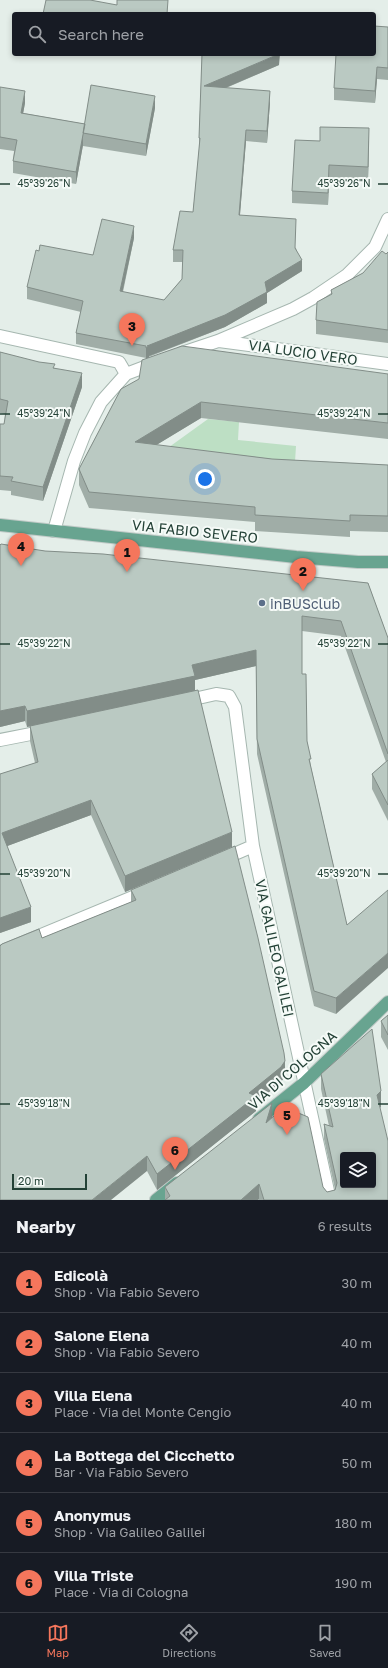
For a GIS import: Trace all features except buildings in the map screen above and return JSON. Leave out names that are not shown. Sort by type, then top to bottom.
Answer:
[{"type":"main road","name":"VIA FABIO SEVERO","points":[[2,527],[54,531],[296,557],[358,562],[388,562]]},
{"type":"main road","name":"VIA DI COLOGNA","points":[[250,1126],[304,1083],[388,1002]]},
{"type":"main road","points":[[156,1200],[187,1176]]},
{"type":"street","points":[[54,531],[74,461],[85,433],[100,402],[126,374],[218,341],[292,309],[313,298],[347,275],[375,248],[388,219]]},
{"type":"street","points":[[0,336],[118,362],[126,374]]},
{"type":"street","name":"VIA LUCIO VERO","points":[[218,341],[388,364]]},
{"type":"street","name":"VIA GALILEO GALILEI","points":[[177,702],[216,694],[229,696],[235,707],[253,846],[330,1200]]},
{"type":"street","points":[[0,740],[54,729]]},
{"type":"street","points":[[209,865],[253,846]]},
{"type":"street","points":[[0,952],[158,886]]},
{"type":"green space","points":[[208,419],[239,422],[238,440],[296,446],[295,462],[165,450]]},
{"type":"place","name":"Villa Elena","points":[[132,346]]},
{"type":"place","name":"La Bottega del Cicchetto","points":[[21,566]]},
{"type":"place","name":"Edicolà","points":[[127,572]]},
{"type":"place","name":"Salone Elena","points":[[303,591]]},
{"type":"place","name":"inBUSclub","points":[[262,603]]},
{"type":"place","name":"Anonymus","points":[[287,1135]]},
{"type":"place","name":"Villa Triste","points":[[175,1170]]}]
